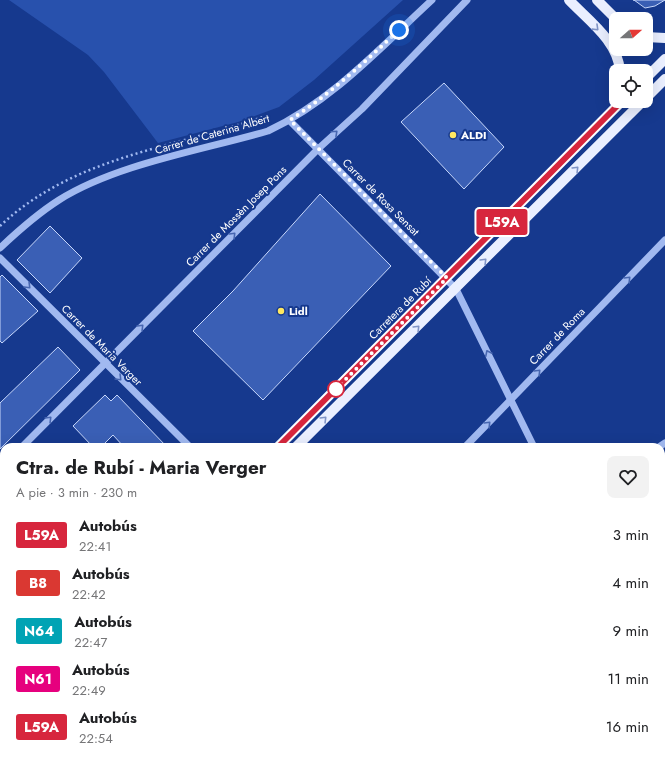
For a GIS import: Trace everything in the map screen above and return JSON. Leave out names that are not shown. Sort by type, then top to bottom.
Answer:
[{"type":"main road","points":[[569,0],[606,37],[617,56],[619,64]]},
{"type":"main road","points":[[597,0],[609,12]]},
{"type":"main road","points":[[653,37],[665,38]]},
{"type":"main road","points":[[653,71],[665,59]]},
{"type":"main road","points":[[653,91],[665,79]]},
{"type":"main road","points":[[300,443],[636,108]]},
{"type":"main road","name":"Carretera de Rubí","points":[[282,443],[614,109]]},
{"type":"street","name":"Carrer de Caterina Albert","points":[[0,248],[35,216],[60,200],[97,181],[131,169],[268,130],[290,120],[319,102],[345,81],[432,0]]},
{"type":"street","name":"Carrer de Mossèn Josep Pons","points":[[26,443],[318,149],[362,108],[467,0]]},
{"type":"street","name":"Carrer de Rosa Sensat","points":[[290,120],[447,278],[456,289],[532,443]]},
{"type":"street","name":"Carrer de Roma","points":[[469,443],[665,240]]},
{"type":"street","name":"Carrer de Maria Verger","points":[[0,258],[186,443]]},
{"type":"shaded area","points":[[9,0],[403,0],[314,80],[279,107],[238,122],[158,143],[104,72],[88,55]]},
{"type":"building","points":[[634,0],[665,0],[655,6],[645,8]]},
{"type":"building","name":"ALDI","points":[[444,83],[504,147],[464,189],[401,122]]},
{"type":"building","name":"Lidl","points":[[320,194],[391,266],[263,400],[193,331],[233,291]]},
{"type":"building","points":[[50,226],[82,258],[50,293],[17,260]]},
{"type":"building","points":[[2,275],[38,311],[2,343],[0,341],[0,277]]},
{"type":"building","points":[[58,347],[80,370],[6,443],[0,443],[0,403]]},
{"type":"building","points":[[105,395],[111,401],[117,395],[163,443],[120,443],[113,435],[105,443],[89,443],[73,426]]},
{"type":"bus line","name":"L59A","points":[[282,443],[615,108]]},
{"type":"place","name":"ALDI","points":[[453,135]]},
{"type":"place","name":"Lidl","points":[[281,311]]},
{"type":"route","points":[[336,389],[447,278],[290,120],[319,102],[345,81],[399,30]]}]
